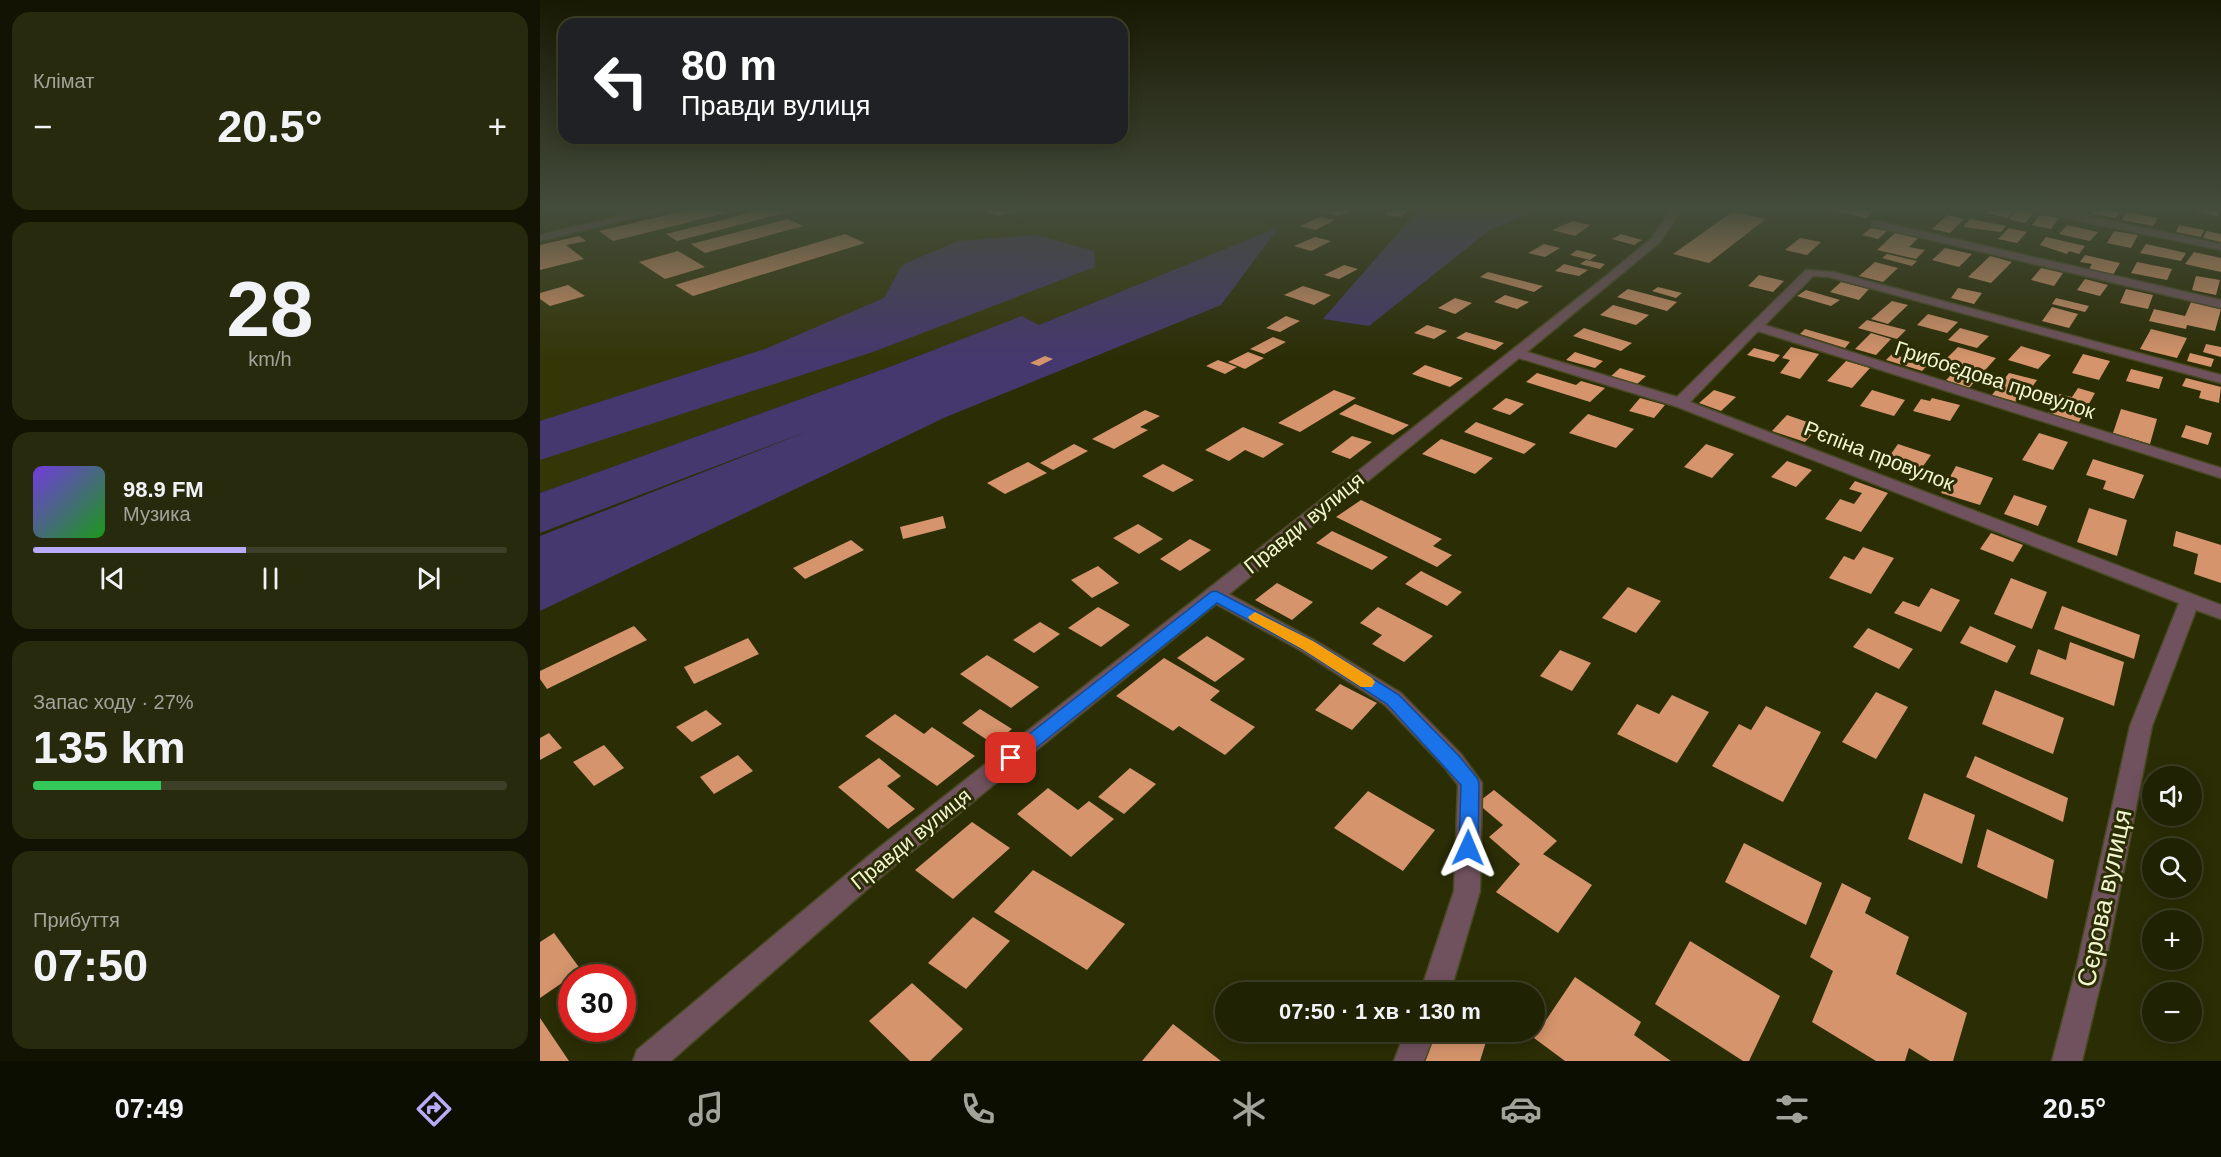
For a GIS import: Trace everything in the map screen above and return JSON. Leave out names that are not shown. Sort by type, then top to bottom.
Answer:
[{"type":"street","name":"Правди вулиця","points":[[648,1061],[880,862],[1216,596],[1632,260]]},
{"type":"street","points":[[2029,260],[2221,304]]},
{"type":"street","points":[[1680,403],[1810,272],[1830,274],[2221,379]]},
{"type":"street","name":"Грибоєдова провулок","points":[[1755,326],[2221,473]]},
{"type":"street","name":"Рєпіна провулок","points":[[1516,353],[1680,403],[2221,612]]},
{"type":"street","points":[[1216,596],[1307,645],[1393,699],[1453,761],[1470,783],[1467,891],[1438,982]]},
{"type":"street","name":"Сєрова вулиця","points":[[2067,1061],[2091,965],[2141,726],[2190,601]]},
{"type":"street","points":[[1409,1061],[1416,1042]]},
{"type":"shaded area","points":[[540,260],[1199,260],[1039,325],[1022,316],[892,366],[540,493]]},
{"type":"shaded area","points":[[915,260],[1095,260],[1095,267],[873,352],[540,460],[540,421],[765,349],[884,298],[902,265]]},
{"type":"shaded area","points":[[1199,260],[1255,260],[1221,305],[946,417],[540,611],[540,536],[811,430],[540,533],[540,493],[892,366],[1022,316],[1039,325]]},
{"type":"shaded area","points":[[1375,260],[1453,260],[1369,326],[1323,319]]},
{"type":"building","points":[[540,260],[582,260],[540,270]]},
{"type":"building","points":[[648,260],[692,260],[705,267],[665,279],[639,262]]},
{"type":"building","points":[[760,260],[811,260],[693,296],[675,285]]},
{"type":"building","points":[[1586,260],[1605,264],[1600,269],[1580,264]]},
{"type":"building","points":[[1695,260],[1714,260],[1709,263]]},
{"type":"building","points":[[1888,260],[1917,261],[1912,266]]},
{"type":"building","points":[[1933,260],[1966,260],[1959,267]]},
{"type":"building","points":[[1986,260],[2012,262],[1991,283],[1968,277]]},
{"type":"building","points":[[2082,260],[2105,260],[2120,263],[2113,275],[2089,269],[2092,264],[2080,262]]},
{"type":"building","points":[[2188,260],[2221,260],[2221,272],[2185,264]]},
{"type":"building","points":[[1875,262],[1898,268],[1883,282],[1859,276]]},
{"type":"building","points":[[2137,262],[2172,269],[2167,280],[2131,273]]},
{"type":"building","points":[[1564,264],[1588,270],[1579,276],[1555,271]]},
{"type":"building","points":[[1344,265],[1358,269],[1339,279],[1324,275]]},
{"type":"building","points":[[2041,268],[2063,273],[2054,286],[2031,280]]},
{"type":"building","points":[[1488,272],[1543,286],[1534,292],[1480,277]]},
{"type":"building","points":[[1759,275],[1784,281],[1773,292],[1748,286]]},
{"type":"building","points":[[2196,276],[2220,280],[2216,295],[2192,290]]},
{"type":"building","points":[[2085,279],[2108,285],[2100,296],[2077,290]]},
{"type":"building","points":[[1841,282],[1869,289],[1859,300],[1830,292]]},
{"type":"building","points":[[568,285],[585,296],[550,306],[540,299],[540,293]]},
{"type":"building","points":[[1303,286],[1331,295],[1314,305],[1284,295]]},
{"type":"building","points":[[1658,287],[1682,293],[1676,298],[1652,291]]},
{"type":"building","points":[[1958,288],[1982,293],[1974,304],[1951,298]]},
{"type":"building","points":[[1628,289],[1677,302],[1667,311],[1617,297]]},
{"type":"building","points":[[2126,289],[2153,295],[2148,309],[2120,303]]},
{"type":"building","points":[[1806,290],[1840,300],[1831,306],[1797,296]]},
{"type":"building","points":[[1505,295],[1529,302],[1517,309],[1494,302]]},
{"type":"building","points":[[1455,298],[1472,303],[1455,314],[1438,308]]},
{"type":"building","points":[[2056,298],[2089,306],[2085,312],[2052,304]]},
{"type":"building","points":[[1892,301],[1908,305],[1888,324],[1871,319]]},
{"type":"building","points":[[2191,302],[2221,309],[2215,331],[2187,325],[2186,329],[2149,321],[2154,309],[2185,316]]},
{"type":"building","points":[[1613,305],[1649,315],[1636,325],[1600,315]]},
{"type":"building","points":[[2052,307],[2078,314],[2069,328],[2042,321]]},
{"type":"building","points":[[1928,314],[1958,322],[1947,333],[1917,325]]},
{"type":"building","points":[[1286,316],[1300,321],[1280,332],[1266,328]]},
{"type":"building","points":[[1867,320],[1906,330],[1897,339],[1858,328]]},
{"type":"building","points":[[1427,325],[1447,331],[1434,339],[1414,333]]},
{"type":"building","points":[[1584,328],[1632,343],[1621,351],[1573,336]]},
{"type":"building","points":[[1960,328],[1989,336],[1977,348],[1948,340]]},
{"type":"building","points":[[1805,329],[1850,342],[1845,348],[1800,334]]},
{"type":"building","points":[[2151,329],[2187,338],[2177,358],[2140,349]]},
{"type":"building","points":[[1466,332],[1504,343],[1495,350],[1456,338]]},
{"type":"building","points":[[1871,333],[1891,339],[1876,355],[1855,349]]},
{"type":"building","points":[[1273,337],[1286,342],[1264,354],[1250,349]]},
{"type":"building","points":[[2206,344],[2221,347],[2221,357],[2203,352]]},
{"type":"building","points":[[2021,346],[2051,355],[2038,369],[2008,360]]},
{"type":"building","points":[[1791,347],[1819,354],[1800,379],[1780,373],[1790,360],[1782,358]]},
{"type":"building","points":[[1958,347],[1996,358],[1969,388],[1946,380],[1953,373],[1937,368]]},
{"type":"building","points":[[1754,348],[1780,355],[1774,362],[1747,355]]},
{"type":"building","points":[[1916,348],[1941,355],[1933,364],[1908,357]]},
{"type":"building","points":[[1248,352],[1264,358],[1245,369],[1228,362]]},
{"type":"building","points":[[1575,352],[1603,361],[1595,368],[1566,360]]},
{"type":"building","points":[[2190,353],[2214,359],[2211,367],[2187,361]]},
{"type":"building","points":[[1892,354],[1928,365],[1922,371],[1886,360]]},
{"type":"building","points":[[2083,354],[2110,361],[2099,380],[2072,373]]},
{"type":"building","points":[[1045,356],[1053,359],[1039,366],[1030,363]]},
{"type":"building","points":[[1218,360],[1237,367],[1225,374],[1206,366]]},
{"type":"building","points":[[1846,361],[1870,368],[1852,388],[1827,381]]},
{"type":"building","points":[[1425,365],[1463,378],[1450,387],[1412,374]]},
{"type":"building","points":[[1620,368],[1646,376],[1635,386],[1609,378]]},
{"type":"building","points":[[2131,369],[2163,377],[2159,389],[2126,381]]},
{"type":"building","points":[[1537,373],[1576,385],[1581,381],[1605,388],[1590,402],[1526,382]]},
{"type":"building","points":[[2009,373],[2037,380],[2021,403],[1992,395]]},
{"type":"building","points":[[2186,378],[2221,387],[2219,403],[2199,398],[2201,391],[2182,386]]},
{"type":"building","points":[[2078,388],[2095,393],[2079,422],[2048,413],[2059,394],[2072,397]]},
{"type":"building","points":[[1334,390],[1356,398],[1300,432],[1278,423]]},
{"type":"building","points":[[1714,390],[1736,397],[1721,411],[1699,403]]},
{"type":"building","points":[[1872,390],[1905,400],[1894,416],[1860,406]]},
{"type":"building","points":[[1506,398],[1524,404],[1510,415],[1492,409]]},
{"type":"building","points":[[1640,398],[1665,405],[1654,418],[1629,411]]},
{"type":"building","points":[[1932,398],[1960,405],[1950,421],[1913,411],[1921,399],[1930,401]]},
{"type":"building","points":[[1355,404],[1409,425],[1393,435],[1339,414]]},
{"type":"building","points":[[2121,409],[2157,419],[2150,444],[2113,433]]},
{"type":"building","points":[[1145,410],[1160,416],[1140,427],[1148,430],[1114,449],[1092,439]]},
{"type":"building","points":[[1588,414],[1634,429],[1616,448],[1569,433]]},
{"type":"building","points":[[1787,415],[1819,426],[1805,442],[1772,431]]},
{"type":"building","points":[[1476,422],[1536,444],[1524,454],[1464,432]]},
{"type":"building","points":[[2186,425],[2212,433],[2208,445],[2181,437]]},
{"type":"building","points":[[1243,427],[1284,444],[1263,458],[1245,450],[1229,461],[1205,450]]},
{"type":"building","points":[[2039,433],[2068,442],[2053,470],[2022,460]]},
{"type":"building","points":[[1352,436],[1372,442],[1350,459],[1331,452]]},
{"type":"building","points":[[1441,439],[1493,458],[1475,474],[1422,454]]},
{"type":"building","points":[[1074,444],[1088,451],[1053,470],[1040,463]]},
{"type":"building","points":[[1706,444],[1734,454],[1712,478],[1684,467]]},
{"type":"building","points":[[1898,444],[1931,455],[1919,472],[1886,461]]},
{"type":"building","points":[[2093,459],[2144,475],[2134,499],[2103,489],[2106,481],[2086,475]]},
{"type":"building","points":[[1787,461],[1812,470],[1796,487],[1771,477]]},
{"type":"building","points":[[1028,462],[1047,473],[1005,494],[987,483]]},
{"type":"building","points":[[1163,464],[1194,480],[1173,492],[1142,476]]},
{"type":"building","points":[[1956,466],[1993,478],[1980,505],[1941,493]]},
{"type":"building","points":[[1855,481],[1888,493],[1861,532],[1825,519],[1840,499],[1854,504],[1862,493],[1849,489]]},
{"type":"building","points":[[2014,495],[2047,506],[2038,526],[2004,514]]},
{"type":"building","points":[[1361,500],[1442,539],[1433,546],[1452,555],[1437,567],[1336,517]]},
{"type":"building","points":[[2089,508],[2127,520],[2117,556],[2077,542]]},
{"type":"building","points":[[943,516],[946,528],[903,539],[900,527]]},
{"type":"building","points":[[1138,524],[1163,539],[1139,554],[1113,538]]},
{"type":"building","points":[[1332,531],[1388,557],[1372,570],[1316,543]]},
{"type":"building","points":[[2176,531],[2221,545],[2221,583],[2194,574],[2198,554],[2173,546]]},
{"type":"building","points":[[1991,533],[2023,545],[2013,562],[1980,549]]},
{"type":"building","points":[[1190,539],[1211,550],[1180,571],[1160,559]]},
{"type":"building","points":[[851,540],[864,550],[805,579],[793,568]]},
{"type":"building","points":[[1863,547],[1894,558],[1871,594],[1829,578],[1844,556],[1854,560]]},
{"type":"building","points":[[1098,566],[1119,583],[1092,598],[1071,580]]},
{"type":"building","points":[[1421,571],[1462,592],[1447,606],[1405,584]]},
{"type":"building","points":[[2011,578],[2047,592],[2032,629],[1994,614]]},
{"type":"building","points":[[1277,583],[1313,602],[1292,620],[1255,600]]},
{"type":"building","points":[[1628,587],[1661,601],[1636,633],[1602,618]]},
{"type":"building","points":[[1931,588],[1960,600],[1941,632],[1894,613],[1903,601],[1919,607]]},
{"type":"building","points":[[2062,606],[2140,635],[2134,659],[2054,629]]},
{"type":"building","points":[[1098,607],[1130,625],[1101,647],[1068,628]]},
{"type":"building","points":[[1378,607],[1433,636],[1404,662],[1372,644],[1382,635],[1360,623]]},
{"type":"building","points":[[1040,622],[1060,634],[1034,653],[1013,640]]},
{"type":"building","points":[[634,626],[647,640],[547,689],[540,679],[540,671]]},
{"type":"building","points":[[1970,626],[2016,646],[2007,663],[1960,643]]},
{"type":"building","points":[[1868,628],[1913,649],[1899,669],[1853,647]]},
{"type":"building","points":[[1207,636],[1245,659],[1215,682],[1177,658]]},
{"type":"building","points":[[748,638],[759,654],[694,684],[684,667]]},
{"type":"building","points":[[2070,642],[2124,662],[2114,706],[2030,674],[2038,649],[2066,660]]},
{"type":"building","points":[[1560,650],[1591,663],[1572,691],[1540,676]]},
{"type":"building","points":[[987,655],[1039,687],[1011,708],[960,674]]},
{"type":"building","points":[[1164,658],[1220,691],[1210,700],[1255,727],[1225,755],[1179,726],[1173,731],[1116,696]]},
{"type":"building","points":[[1340,684],[1377,703],[1352,730],[1315,710]]},
{"type":"building","points":[[1995,690],[2064,718],[2053,754],[1982,724]]},
{"type":"building","points":[[1876,692],[1908,707],[1876,759],[1842,742]]},
{"type":"building","points":[[1672,695],[1709,712],[1677,763],[1617,734],[1637,704],[1659,714]]},
{"type":"building","points":[[1766,706],[1821,732],[1783,802],[1712,766],[1739,724],[1751,730]]},
{"type":"building","points":[[980,709],[1012,729],[993,744],[962,723]]},
{"type":"building","points":[[706,710],[722,724],[692,742],[676,727]]},
{"type":"building","points":[[895,714],[924,734],[932,727],[975,756],[937,786],[865,736]]},
{"type":"building","points":[[549,733],[562,748],[540,760],[540,738]]},
{"type":"building","points":[[604,745],[624,768],[594,786],[573,762]]},
{"type":"building","points":[[738,755],[753,771],[714,794],[700,777]]},
{"type":"building","points":[[1975,756],[2068,798],[2063,822],[1966,777]]},
{"type":"building","points":[[879,758],[901,776],[887,786],[915,809],[888,829],[838,787]]},
{"type":"building","points":[[1130,768],[1156,784],[1124,814],[1098,797]]},
{"type":"building","points":[[1048,788],[1078,810],[1089,801],[1114,819],[1071,857],[1017,814]]},
{"type":"building","points":[[1494,790],[1557,841],[1543,854],[1592,885],[1558,933],[1496,892],[1520,864],[1489,837],[1503,825],[1477,803]]},
{"type":"building","points":[[1368,791],[1435,830],[1403,871],[1334,828]]},
{"type":"building","points":[[1924,793],[1975,815],[1962,864],[1908,839]]},
{"type":"building","points":[[972,822],[1010,848],[953,899],[915,870]]},
{"type":"building","points":[[1987,829],[2054,860],[2047,899],[1977,867]]},
{"type":"building","points":[[1744,843],[1822,883],[1806,925],[1725,882]]},
{"type":"building","points":[[1033,870],[1125,924],[1087,970],[994,912]]},
{"type":"building","points":[[1842,883],[1871,898],[1865,913],[1909,937],[1896,974],[1967,1013],[1953,1061],[1930,1061],[1909,1048],[1905,1061],[1876,1061],[1812,1022],[1833,971],[1810,957]]},
{"type":"building","points":[[973,917],[1010,941],[966,989],[928,963]]},
{"type":"building","points":[[554,933],[577,964],[558,964],[558,986],[540,998],[540,942]]},
{"type":"building","points":[[1690,941],[1780,996],[1749,1061],[1743,1061],[1655,1004]]},
{"type":"building","points":[[1575,977],[1641,1022],[1634,1035],[1671,1061],[1565,1061],[1539,1042],[1545,1042],[1545,1022]]},
{"type":"building","points":[[912,983],[963,1029],[930,1061],[910,1061],[869,1021]]},
{"type":"building","points":[[540,1018],[569,1061],[540,1061]]},
{"type":"building","points":[[1173,1024],[1221,1061],[1142,1061]]},
{"type":"building","points":[[1430,1042],[1486,1042],[1480,1061],[1423,1061]]},
{"type":"slow traffic","points":[[1255,617],[1307,645],[1367,682]]},
{"type":"route","points":[[1011,758],[1216,596],[1307,645],[1393,699],[1453,761],[1470,783],[1468,848]]}]
